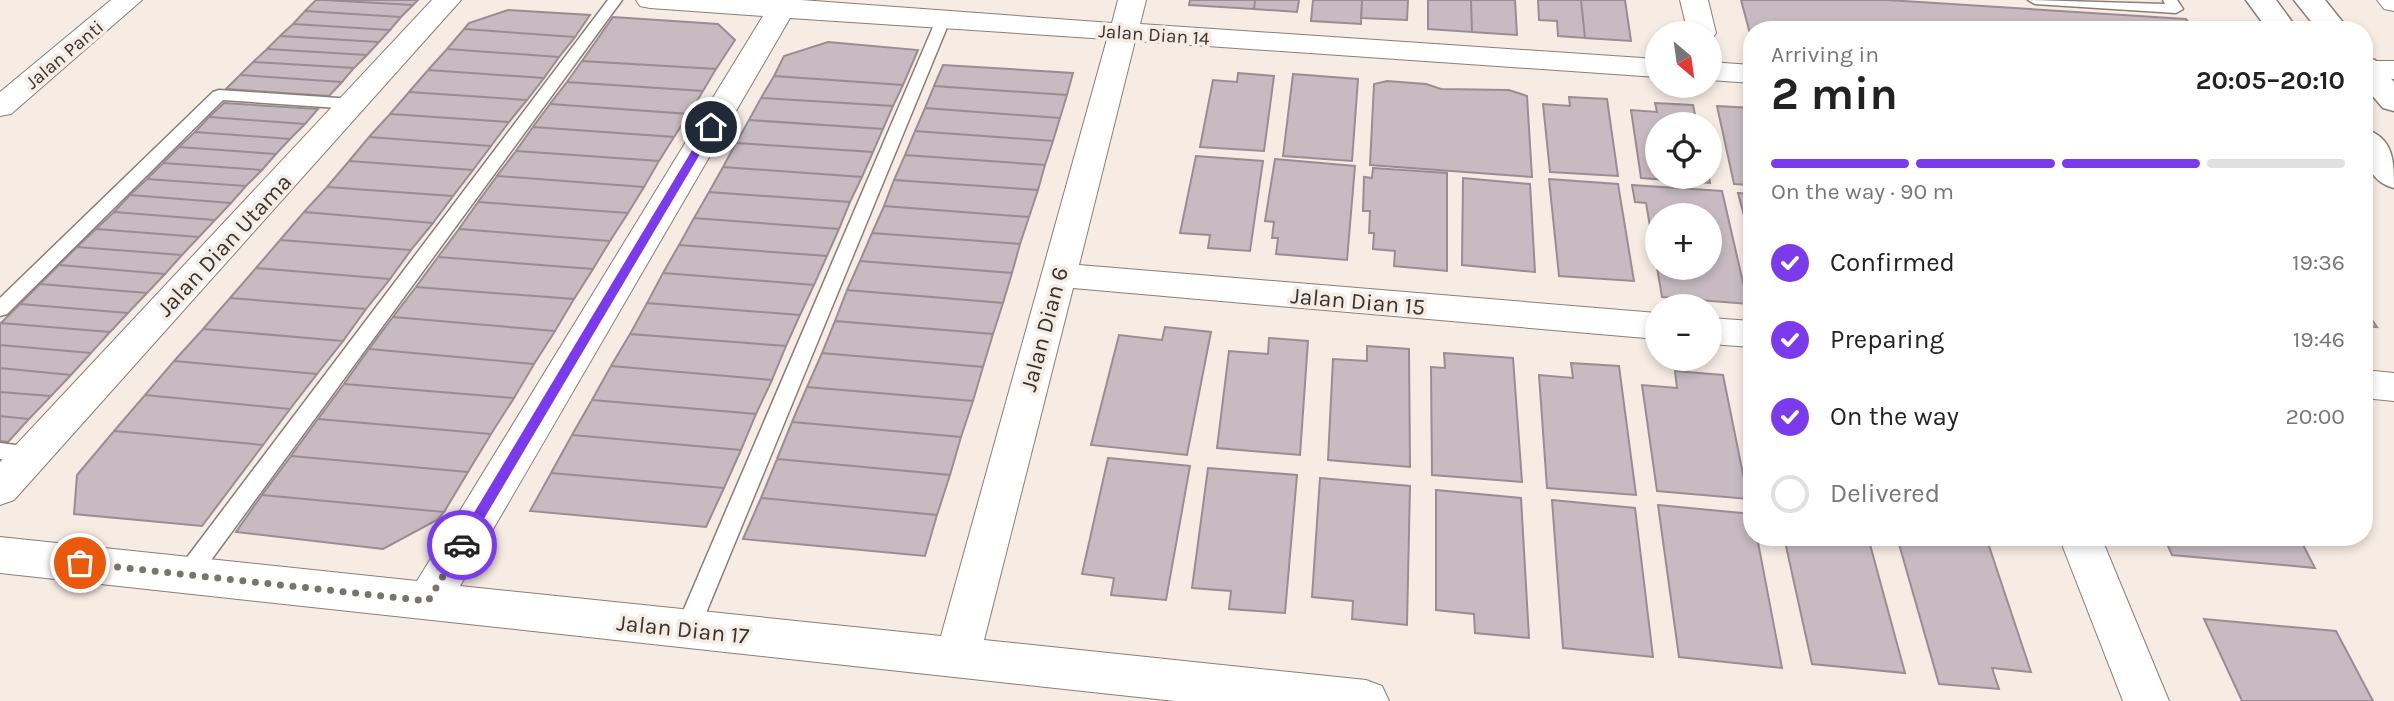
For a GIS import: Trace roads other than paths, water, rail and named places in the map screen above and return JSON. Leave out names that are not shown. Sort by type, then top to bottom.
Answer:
[{"type":"street","name":"Jalan Panti","points":[[0,107],[128,0]]},
{"type":"street","name":"Jalan Dian Utama","points":[[0,489],[16,453],[353,104],[447,0]]},
{"type":"street","name":"Jalan Dian 14","points":[[650,0],[784,4],[943,20],[1128,16],[1645,67]]},
{"type":"street","points":[[1694,0],[1699,21]]},
{"type":"street","points":[[2261,0],[2276,21]]},
{"type":"street","points":[[2309,0],[2326,21]]},
{"type":"street","points":[[428,601],[784,4]]},
{"type":"street","name":"Jalan Dian 6","points":[[957,657],[1128,16]]},
{"type":"street","points":[[2375,69],[2394,101]]},
{"type":"street","points":[[1722,70],[1743,73]]},
{"type":"street","points":[[2373,150],[2394,177]]},
{"type":"street","name":"Jalan Dian 15","points":[[1058,275],[1645,325]]},
{"type":"street","points":[[1722,332],[1743,333]]},
{"type":"street","points":[[2373,385],[2394,387]]},
{"type":"street","points":[[2084,546],[2146,701]]},
{"type":"street","name":"Jalan Dian 17","points":[[0,555],[1366,701]]},
{"type":"lane","points":[[187,575],[615,0]]},
{"type":"lane","points":[[2035,0],[2176,9],[2170,0]]},
{"type":"lane","points":[[687,630],[943,20]]},
{"type":"lane","points":[[0,309],[219,95],[353,104]]}]
